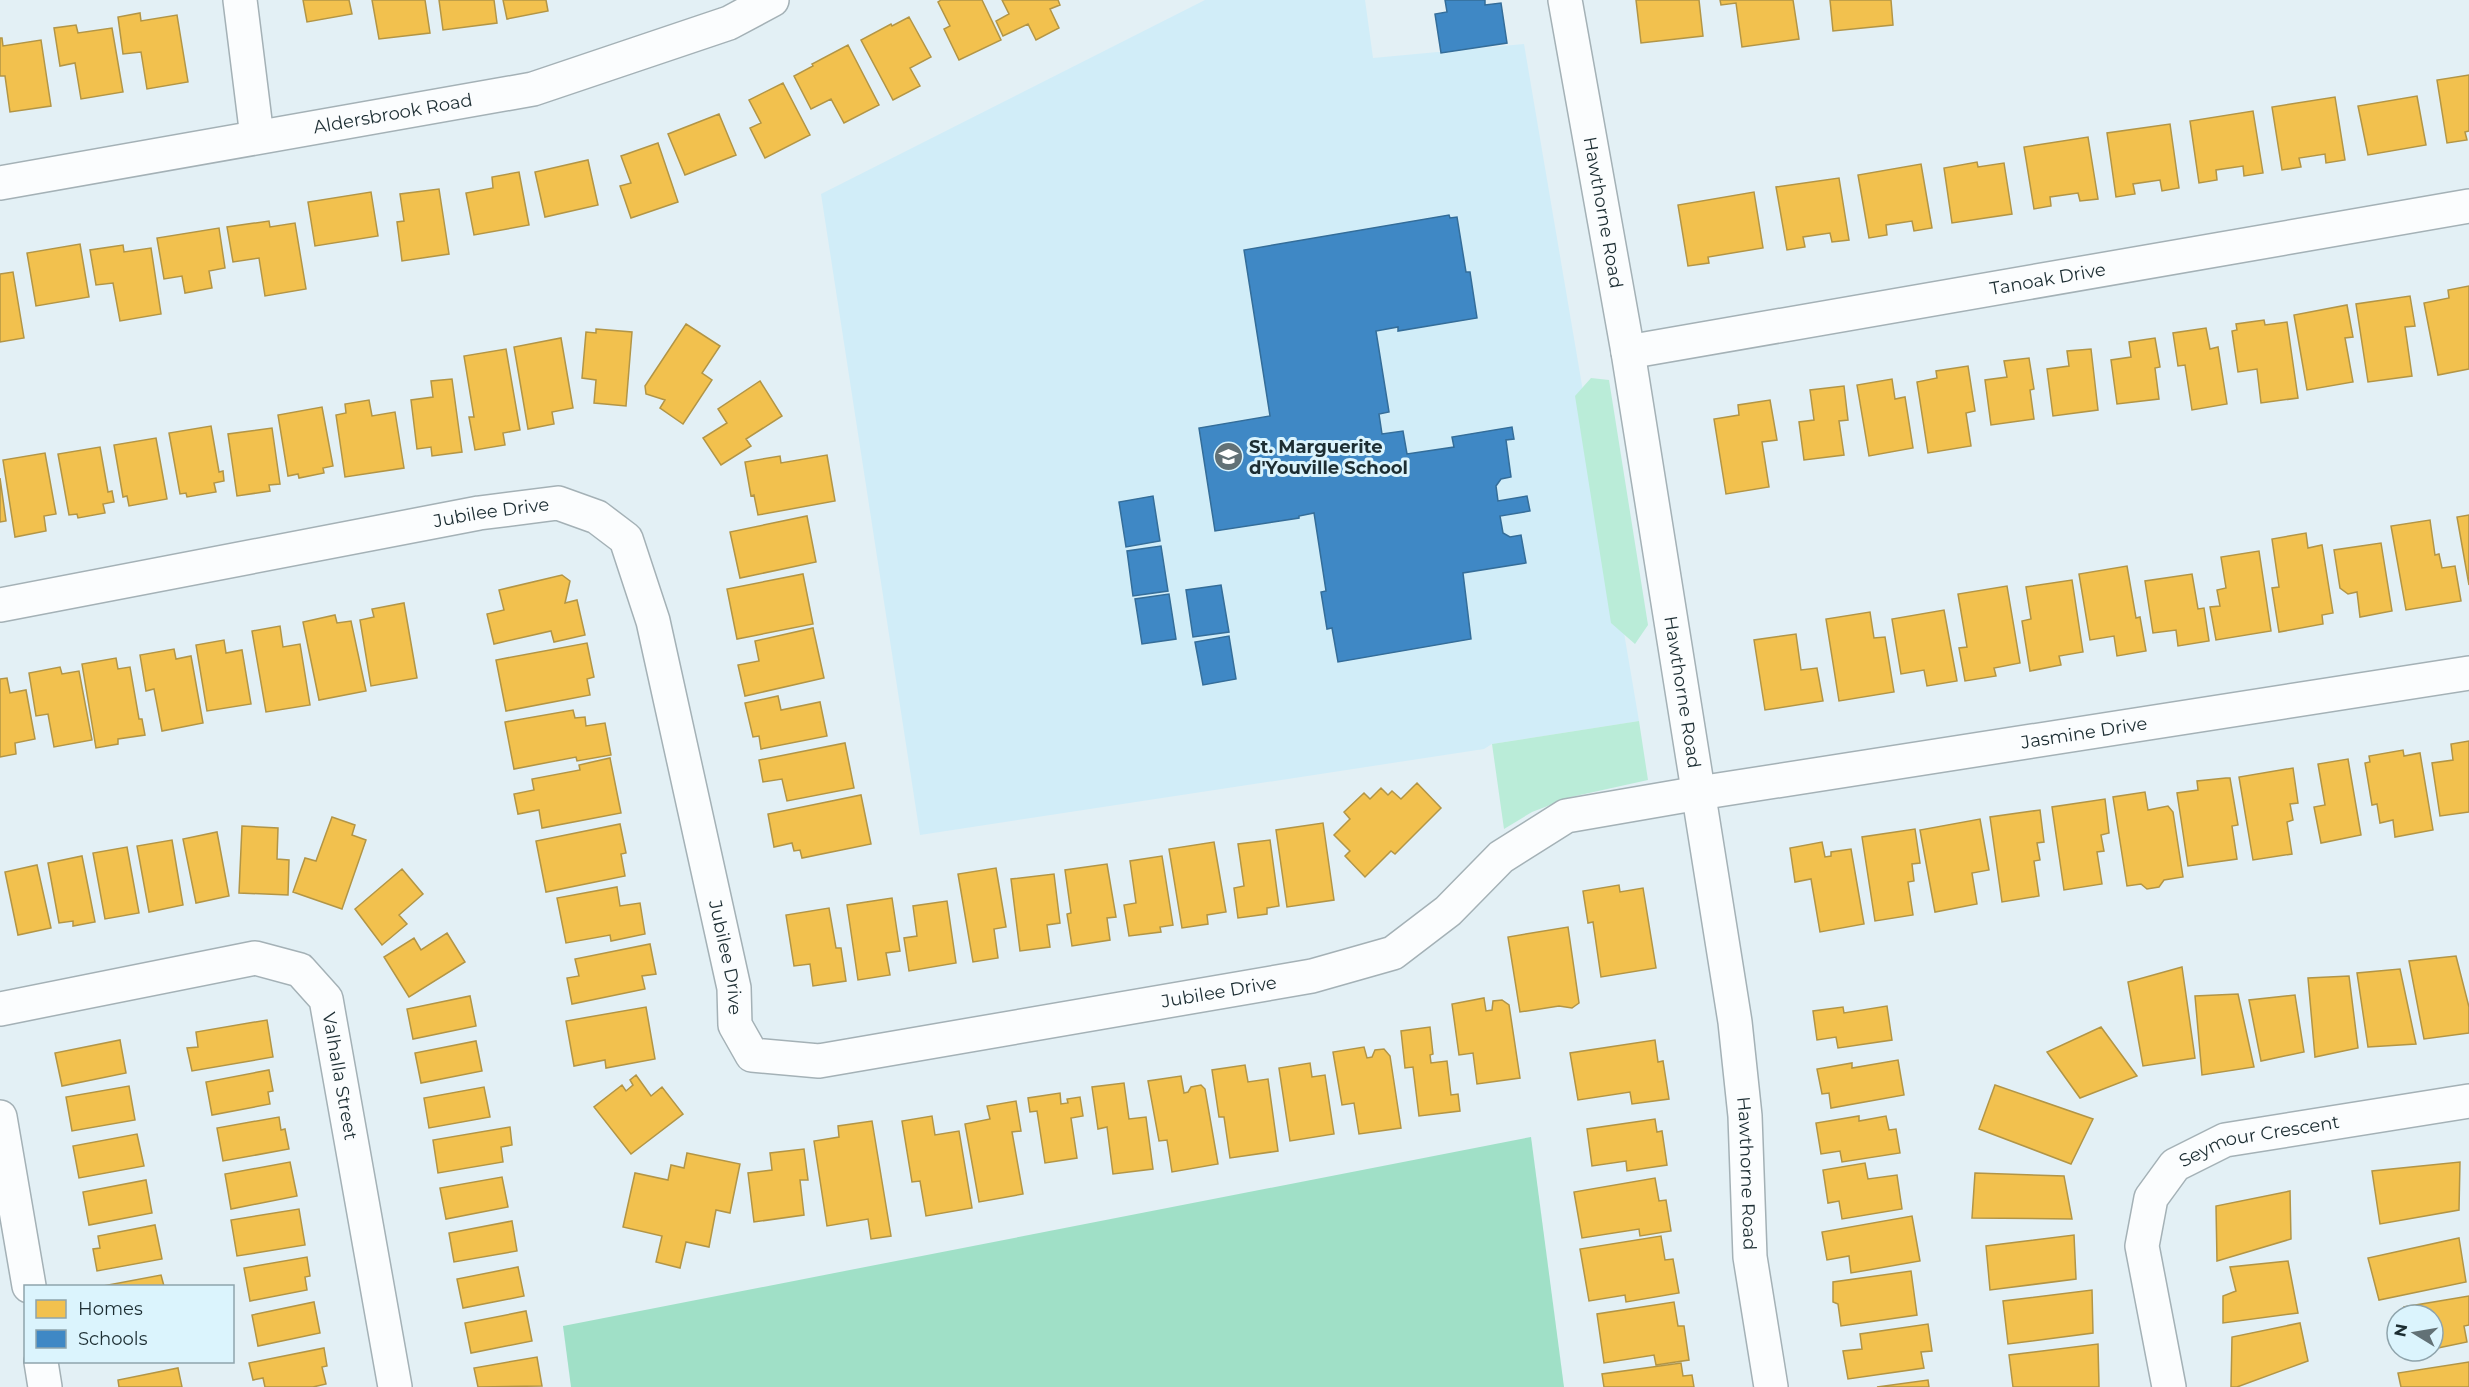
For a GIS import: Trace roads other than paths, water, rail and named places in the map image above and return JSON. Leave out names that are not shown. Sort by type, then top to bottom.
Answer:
[{"type":"street","points":[[240,0],[257,137]]},
{"type":"street","name":"Aldersbrook Road","points":[[0,183],[533,89],[723,11],[772,0]]},
{"type":"street","name":"Hawthorne Road","points":[[1565,0],[1628,352],[1735,1022],[1745,1116],[1750,1257],[1771,1387]]},
{"type":"street","name":"Tanoak Drive","points":[[1628,352],[2469,206]]},
{"type":"street","name":"Jubilee Drive","points":[[0,605],[479,513],[558,503],[597,518],[626,539],[653,621],[734,988],[735,1025],[752,1055],[819,1061],[1312,976],[1393,954],[1448,910],[1501,857],[1566,816],[1699,793]]},
{"type":"street","name":"Jasmine Drive","points":[[1699,793],[2469,674]]},
{"type":"street","name":"Valhalla Street","points":[[0,1009],[255,958],[300,970],[326,999],[395,1387]]},
{"type":"street","name":"Seymour Crescent","points":[[2169,1387],[2142,1246],[2151,1198],[2175,1165],[2225,1140],[2469,1101]]},
{"type":"street","points":[[0,1117],[28,1285]]},
{"type":"street","points":[[41,1363],[45,1387]]},
{"type":"place","name":"St. Marguerite d'Youville School","points":[[1228,457]]}]
